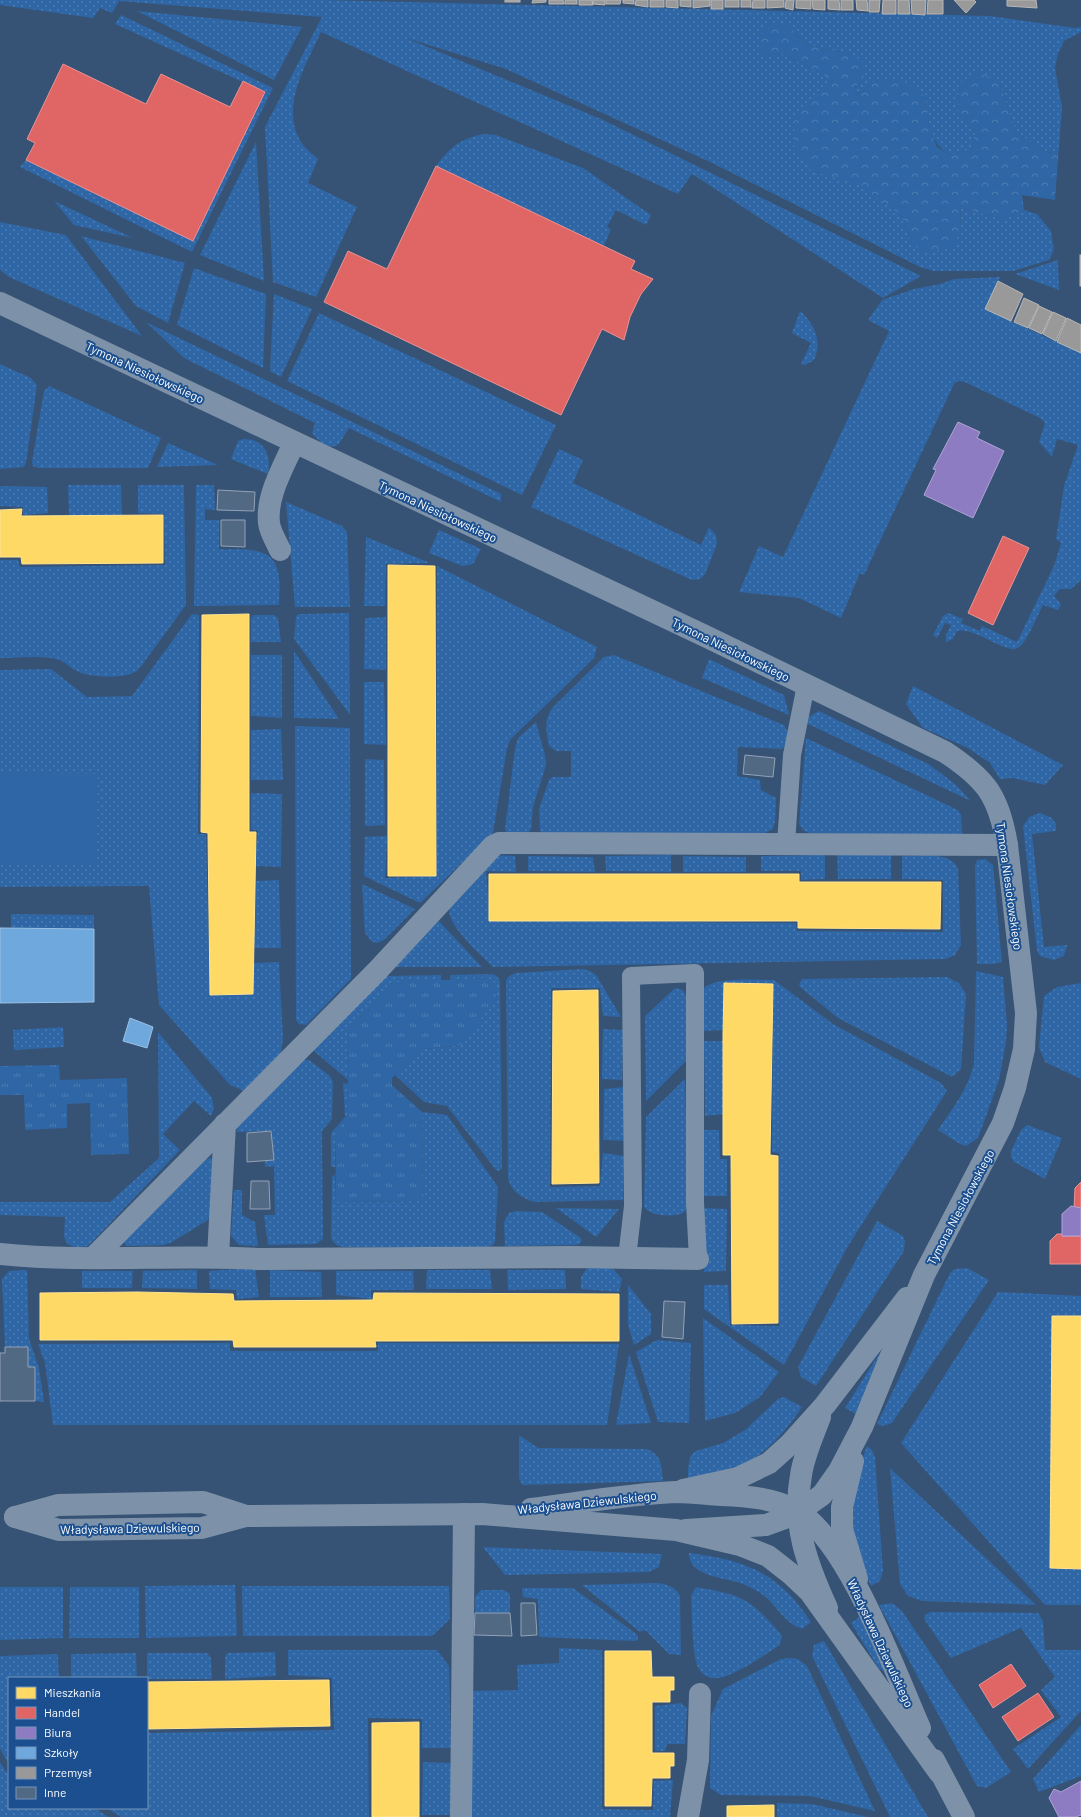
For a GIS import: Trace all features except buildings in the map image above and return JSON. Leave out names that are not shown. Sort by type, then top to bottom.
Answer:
[{"type":"street","name":"Tymona Niesiołowskiego","points":[[0,303],[945,752],[967,766],[983,781],[995,798],[1004,824],[1007,844],[1026,1013],[1024,1049],[1015,1088],[1003,1123],[924,1275],[862,1427],[839,1471],[822,1494],[798,1512],[766,1525],[676,1530]]},
{"type":"street","points":[[280,550],[269,524],[269,507],[271,497],[294,443]]},
{"type":"street","points":[[93,1258],[378,970],[493,846],[499,843],[1007,844]]},
{"type":"street","points":[[218,1257],[225,1124]]},
{"type":"street","points":[[0,1254],[31,1257],[93,1258],[218,1257],[261,1259],[698,1259]]},
{"type":"street","name":"Tymona Niesiołowskiego","points":[[676,1492],[738,1478],[769,1463],[790,1445],[825,1405],[924,1275]]},
{"type":"street","name":"Tymona Niesiołowskiego","points":[[825,1405],[801,1475],[798,1512],[800,1534],[811,1573],[833,1622]]},
{"type":"street","name":"Tymona Niesiołowskiego","points":[[862,1427],[845,1486],[842,1507],[842,1529],[865,1603]]},
{"type":"street","name":"Władysława Dziewulskiego","points":[[473,1514],[676,1492],[742,1496],[776,1502],[798,1512],[820,1530],[836,1550],[865,1603],[939,1772],[964,1817]]},
{"type":"street","points":[[461,1817],[473,1514]]},
{"type":"street","name":"Władysława Dziewulskiego","points":[[8,1517],[60,1530],[202,1528],[246,1516],[473,1514],[676,1530],[740,1545],[768,1556],[791,1574],[810,1592],[833,1622],[939,1772]]},
{"type":"street","points":[[688,1817],[698,1760],[700,1694]]},
{"type":"lane","points":[[786,844],[792,755],[806,685]]},
{"type":"lane","points":[[627,1258],[633,1206],[631,976],[695,973],[696,1202],[698,1259]]},
{"type":"green space","points":[[0,0],[324,0],[990,16],[1075,28],[1081,27],[1081,32],[1064,41],[1058,54],[1055,68],[1062,107],[1059,147],[1052,154],[1034,145],[1015,130],[1000,83],[960,83],[957,108],[975,133],[972,149],[950,155],[937,144],[931,132],[926,101],[876,80],[857,96],[853,91],[864,75],[852,54],[806,45],[787,25],[761,55],[783,54],[824,75],[832,85],[818,92],[810,170],[860,185],[901,215],[912,243],[961,230],[960,208],[1004,219],[1024,210],[1037,214],[1051,231],[1054,250],[1049,260],[1013,271],[933,271],[920,267],[710,162],[506,69],[406,38],[601,119],[921,276],[883,298],[692,174],[678,194],[321,32],[302,73],[297,88],[293,118],[296,132],[304,146],[318,159],[308,183],[357,207],[316,297],[273,282],[265,127],[322,17],[119,1],[112,13],[100,8],[93,18],[0,5]]},
{"type":"green space","points":[[137,11],[302,27],[274,80]]},
{"type":"green space","points":[[121,15],[273,88],[192,252],[20,167],[26,160],[193,240],[265,92],[115,24]]},
{"type":"green space","points":[[775,22],[787,25],[806,45],[852,54],[864,63],[864,75],[853,91],[857,96],[876,80],[904,81],[924,96],[929,126],[937,147],[950,155],[972,149],[975,133],[957,109],[960,83],[979,72],[1000,83],[1015,130],[1034,145],[1051,154],[1059,147],[1055,200],[1022,195],[1024,210],[1004,219],[960,208],[961,230],[954,246],[924,253],[912,243],[901,215],[859,185],[810,170],[793,144],[796,113],[818,92],[831,84],[824,75],[783,54],[761,55],[761,35],[769,25]]},
{"type":"green space","points":[[484,134],[496,135],[583,168],[651,215],[646,225],[616,210],[607,227],[611,229],[604,246],[436,166],[451,149],[462,141]]},
{"type":"green space","points":[[256,142],[264,281],[200,255]]},
{"type":"green space","points":[[54,201],[133,238],[74,225]]},
{"type":"green space","points":[[0,222],[66,235],[142,336],[9,277],[0,270]]},
{"type":"green space","points":[[81,236],[185,263],[168,323],[136,306]]},
{"type":"green space","points":[[1058,260],[1059,290],[1015,274]]},
{"type":"green space","points":[[194,268],[266,294],[263,368],[177,325]]},
{"type":"green space","points":[[1000,277],[985,309],[1081,353],[1081,580],[1071,589],[1060,589],[1054,596],[1061,604],[1058,610],[1043,605],[1025,640],[1018,648],[1013,649],[1006,648],[973,633],[965,631],[957,631],[953,639],[946,642],[946,635],[951,625],[945,623],[937,638],[933,635],[943,616],[948,613],[963,619],[961,623],[980,631],[982,626],[1017,642],[1054,566],[1061,543],[1056,539],[1064,486],[1078,445],[1057,439],[1052,457],[1039,442],[1045,423],[1040,418],[965,382],[958,381],[954,384],[864,575],[860,573],[841,618],[799,598],[739,592],[759,546],[783,557],[889,331],[868,320],[882,300],[914,289],[940,284],[954,279]]},
{"type":"green space","points":[[274,294],[312,309],[281,377],[270,371]]},
{"type":"green space","points":[[800,311],[813,327],[816,333],[818,346],[814,360],[805,365],[801,364],[811,343],[792,333]]},
{"type":"green space","points":[[319,313],[556,425],[522,495],[287,381]]},
{"type":"green space","points":[[146,322],[501,494],[501,502],[349,428],[339,444],[335,446],[328,446],[324,444],[312,433],[315,423],[184,358]]},
{"type":"green space","points":[[0,364],[31,378],[37,385],[26,463],[24,467],[0,469]]},
{"type":"green space","points":[[49,386],[161,438],[148,468],[38,468],[33,466],[32,462],[44,391]]},
{"type":"green space","points":[[243,439],[256,441],[265,449],[269,460],[268,474],[231,459],[238,441]]},
{"type":"green space","points":[[168,443],[218,465],[157,467]]},
{"type":"green space","points":[[559,449],[583,460],[573,483],[701,545],[709,527],[716,535],[717,544],[705,574],[700,579],[692,580],[531,507]]},
{"type":"green space","points":[[68,485],[121,485],[122,516],[69,516]]},
{"type":"green space","points":[[138,485],[184,485],[186,605],[139,669],[134,673],[127,675],[109,677],[90,675],[74,670],[62,661],[56,659],[35,657],[0,658],[0,560],[18,560],[20,567],[165,565],[164,514],[138,513]]},
{"type":"green space","points":[[196,485],[214,485],[215,510],[205,509],[205,520],[219,520],[219,549],[244,549],[261,552],[268,555],[273,561],[277,568],[279,577],[279,605],[194,606]]},
{"type":"green space","points":[[0,486],[47,487],[48,513],[23,515],[23,507],[0,506]]},
{"type":"green space","points":[[286,502],[342,526],[347,532],[350,607],[295,607]]},
{"type":"green space","points":[[439,530],[481,549],[473,564],[465,566],[460,565],[429,553]]},
{"type":"green space","points":[[366,537],[430,563],[386,564],[385,606],[364,606]]},
{"type":"green space","points":[[437,566],[597,647],[594,658],[510,740],[507,748],[493,833],[420,903],[364,876],[365,837],[387,836],[385,878],[436,876]]},
{"type":"green space","points":[[349,613],[350,715],[294,639],[296,616],[299,614]]},
{"type":"green space","points":[[192,614],[199,615],[198,834],[206,834],[210,995],[253,994],[254,963],[279,962],[283,1038],[281,1053],[244,1091],[230,1085],[159,1005],[149,886],[0,887],[0,670],[51,669],[87,697],[132,696]]},
{"type":"green space","points":[[254,615],[274,615],[278,618],[281,642],[251,642],[251,618]]},
{"type":"green space","points":[[386,617],[386,670],[364,669],[365,618]]},
{"type":"green space","points":[[294,651],[339,719],[294,718]]},
{"type":"green space","points":[[251,655],[282,655],[282,718],[251,716]]},
{"type":"green space","points":[[614,655],[784,725],[788,733],[785,746],[782,749],[738,747],[737,776],[760,780],[761,790],[776,798],[775,821],[773,829],[765,833],[544,833],[540,831],[539,809],[549,780],[553,777],[571,777],[571,751],[556,751],[549,746],[546,730],[548,716],[554,706],[604,657]]},
{"type":"green space","points":[[709,659],[784,695],[789,715],[702,678]]},
{"type":"green space","points":[[364,682],[384,682],[386,745],[364,744]]},
{"type":"green space","points":[[913,686],[1063,765],[1045,785],[1012,778],[1000,779],[990,763],[968,748],[923,728],[906,704]]},
{"type":"green space","points":[[819,711],[930,765],[955,784],[971,801],[806,723],[807,718]]},
{"type":"green space","points":[[536,722],[545,755],[546,765],[533,807],[531,829],[528,833],[506,832],[505,829],[515,748],[518,738]]},
{"type":"green space","points":[[295,726],[350,728],[351,979],[306,1025],[299,1024],[296,1020]]},
{"type":"green space","points":[[281,729],[283,780],[251,780],[251,730]]},
{"type":"green space","points":[[806,738],[958,810],[961,815],[962,836],[810,833],[804,831],[799,824]]},
{"type":"green space","points":[[365,759],[384,760],[385,825],[365,826]]},
{"type":"green space","points":[[0,773],[98,774],[97,865],[0,864]]},
{"type":"green space","points":[[251,793],[282,794],[281,867],[254,866],[258,831],[251,829]]},
{"type":"green space","points":[[1040,813],[1052,818],[1056,824],[1056,831],[1032,834],[1044,947],[1067,945],[1064,956],[1054,960],[1040,956],[1037,951],[1023,826],[1029,817]]},
{"type":"green space","points":[[497,855],[515,856],[516,872],[486,871],[490,921],[796,923],[797,931],[943,932],[943,880],[902,879],[902,856],[941,857],[949,859],[958,869],[961,945],[955,955],[946,959],[493,967],[459,932],[450,916],[449,909]]},
{"type":"green space","points":[[671,855],[671,872],[606,871],[605,856]]},
{"type":"green space","points":[[825,855],[825,879],[801,880],[801,871],[761,871],[761,856]]},
{"type":"green space","points":[[837,855],[891,855],[891,879],[838,879]]},
{"type":"green space","points":[[528,856],[593,857],[595,872],[528,871]]},
{"type":"green space","points":[[683,856],[746,857],[746,872],[683,872]]},
{"type":"green space","points":[[985,859],[993,865],[1002,962],[993,964],[977,964],[975,866],[977,860]]},
{"type":"green space","points":[[279,880],[281,948],[254,948],[254,881]]},
{"type":"green space","points":[[362,884],[415,909],[384,940],[377,943],[371,941],[365,933]]},
{"type":"green space","points":[[11,914],[94,915],[94,929],[11,928]]},
{"type":"green space","points":[[437,919],[482,967],[390,967]]},
{"type":"green space","points":[[583,969],[596,975],[621,1017],[603,1016],[600,988],[551,988],[550,1187],[600,1186],[603,1153],[624,1156],[623,1200],[535,1202],[522,1197],[514,1191],[508,1178],[506,980],[509,976],[516,973]]},
{"type":"green space","points":[[976,971],[1003,977],[1007,1025],[1006,1042],[999,1080],[978,1138],[966,1146],[960,1144],[938,1130],[964,1090],[972,1072],[974,1063]]},
{"type":"green space","points":[[492,974],[497,976],[500,981],[502,1168],[499,1171],[496,1170],[447,1106],[424,1102],[395,1075],[425,1049],[462,1045],[487,978],[451,980],[450,975]]},
{"type":"green space","points":[[441,975],[441,981],[398,982],[347,1031],[348,1080],[315,1052],[314,1050],[383,976]]},
{"type":"green space","points":[[947,977],[959,983],[966,994],[961,1069],[952,1077],[838,1018],[800,987],[799,984],[802,979]]},
{"type":"green space","points":[[487,978],[495,983],[496,998],[462,1045],[425,1049],[392,1078],[392,1085],[422,1112],[423,1201],[336,1202],[335,1133],[347,1117],[347,1031],[398,982]]},
{"type":"green space","points":[[747,979],[774,980],[833,1024],[941,1083],[947,1091],[848,1246],[784,1365],[704,1309],[704,1285],[728,1285],[730,1325],[779,1326],[779,1153],[772,1152],[773,984],[724,983],[724,1030],[703,1031],[703,990],[707,986],[725,981]]},
{"type":"green space","points":[[1081,983],[1081,1079],[1045,1062],[1039,1047],[1044,996],[1057,987]]},
{"type":"green space","points":[[675,988],[683,990],[687,997],[688,1059],[646,1101],[645,1016]]},
{"type":"green space","points":[[63,1027],[64,1047],[14,1050],[13,1030]]},
{"type":"green space","points":[[603,1029],[623,1030],[622,1080],[602,1079]]},
{"type":"green space","points":[[158,1032],[212,1098],[214,1108],[211,1116],[194,1101],[163,1134],[180,1150],[88,1246],[77,1248],[67,1244],[64,1237],[65,1217],[0,1215],[0,1202],[110,1202],[159,1158]]},
{"type":"green space","points":[[704,1041],[724,1041],[724,1114],[705,1116]]},
{"type":"green space","points":[[304,1060],[309,1060],[330,1076],[333,1082],[332,1119],[322,1131],[323,1239],[316,1244],[268,1245],[264,1215],[275,1215],[274,1166],[265,1167],[265,1160],[273,1159],[271,1131],[237,1132],[237,1125]]},
{"type":"green space","points":[[59,1065],[60,1080],[127,1078],[129,1154],[91,1155],[90,1103],[67,1104],[67,1128],[25,1130],[24,1095],[0,1095],[0,1066]]},
{"type":"green space","points":[[685,1079],[687,1209],[683,1213],[674,1215],[656,1214],[646,1210],[644,1206],[646,1117]]},
{"type":"green space","points":[[343,1083],[348,1084],[347,1117],[335,1133],[335,1167],[331,1167],[331,1133],[345,1117]]},
{"type":"green space","points":[[624,1087],[623,1141],[603,1140],[604,1089]]},
{"type":"green space","points":[[422,1112],[447,1115],[498,1187],[495,1242],[492,1246],[483,1247],[339,1246],[331,1237],[332,1176],[335,1175],[336,1202],[423,1201]]},
{"type":"green space","points":[[1027,1125],[1062,1138],[1045,1179],[1014,1162],[1011,1157],[1011,1151],[1021,1130]]},
{"type":"green space","points":[[703,1130],[719,1130],[720,1159],[727,1159],[727,1196],[703,1196]]},
{"type":"green space","points":[[210,1158],[213,1159],[210,1216],[208,1220],[172,1242],[164,1245],[127,1246],[123,1242],[204,1160]]},
{"type":"green space","points":[[234,1190],[242,1190],[242,1215],[255,1222],[258,1246],[239,1245],[231,1236]]},
{"type":"green space","points":[[556,1208],[619,1209],[596,1237]]},
{"type":"green space","points":[[704,1208],[727,1209],[726,1271],[704,1272]]},
{"type":"green space","points":[[516,1211],[542,1212],[581,1238],[581,1243],[577,1245],[505,1246],[504,1222],[509,1213]]},
{"type":"green space","points":[[877,1221],[903,1236],[905,1241],[904,1251],[816,1386],[801,1377],[798,1367]]},
{"type":"green space","points":[[605,1264],[614,1270],[622,1279],[619,1292],[581,1289],[581,1277],[587,1268]]},
{"type":"green space","points":[[255,1268],[259,1297],[237,1299],[236,1290],[210,1289],[209,1271]]},
{"type":"green space","points":[[967,1268],[989,1280],[892,1423],[883,1426],[877,1424],[950,1273],[955,1269]]},
{"type":"green space","points":[[27,1270],[29,1339],[39,1368],[44,1402],[35,1401],[35,1367],[28,1367],[5,1347],[2,1279],[9,1271]]},
{"type":"green space","points":[[197,1270],[197,1289],[142,1288],[143,1271]]},
{"type":"green space","points":[[270,1270],[321,1272],[322,1297],[270,1297]]},
{"type":"green space","points":[[427,1270],[490,1270],[492,1289],[426,1289]]},
{"type":"green space","points":[[507,1270],[565,1270],[566,1289],[508,1290]]},
{"type":"green space","points":[[82,1271],[133,1271],[132,1288],[82,1288]]},
{"type":"green space","points":[[336,1271],[413,1271],[414,1290],[371,1290],[371,1299],[336,1295]]},
{"type":"green space","points":[[628,1285],[651,1314],[651,1334],[634,1345],[628,1325]]},
{"type":"green space","points":[[998,1292],[1081,1296],[1081,1316],[1052,1316],[1053,1568],[1081,1569],[1081,1605],[1045,1605],[901,1443]]},
{"type":"green space","points":[[703,1318],[779,1372],[760,1397],[735,1413],[705,1421]]},
{"type":"green space","points":[[889,1338],[856,1414],[845,1408]]},
{"type":"green space","points":[[657,1340],[691,1343],[689,1423],[658,1422],[636,1352]]},
{"type":"green space","points":[[230,1343],[230,1351],[378,1351],[378,1343],[619,1344],[607,1425],[53,1425],[45,1363],[38,1344]]},
{"type":"green space","points":[[629,1354],[651,1423],[616,1425]]},
{"type":"green space","points":[[784,1397],[802,1407],[789,1425],[767,1449],[758,1456],[739,1466],[688,1483],[688,1468],[691,1455],[696,1451],[723,1443],[745,1430],[778,1399]]},
{"type":"green space","points":[[519,1435],[538,1448],[647,1449],[659,1458],[663,1481],[522,1485],[519,1478]]},
{"type":"green space","points":[[867,1446],[872,1450],[875,1457],[883,1571],[880,1581],[871,1586],[861,1561],[851,1523],[853,1499]]},
{"type":"green space","points":[[890,1468],[1036,1605],[922,1601],[908,1596],[900,1584]]},
{"type":"green space","points":[[483,1547],[662,1554],[659,1567],[649,1572],[505,1575]]},
{"type":"green space","points":[[689,1553],[728,1560],[759,1572],[773,1580],[786,1592],[799,1605],[811,1622],[802,1629],[797,1627],[784,1617],[767,1598],[754,1589],[743,1584],[702,1572],[695,1567],[691,1561]]},
{"type":"green space","points":[[656,1583],[670,1586],[676,1590],[680,1596],[681,1655],[669,1654],[645,1630],[640,1632],[582,1585]]},
{"type":"green space","points":[[235,1585],[237,1636],[146,1638],[145,1586]]},
{"type":"green space","points":[[242,1586],[449,1586],[450,1619],[432,1636],[243,1636]]},
{"type":"green space","points":[[0,1587],[63,1587],[63,1638],[0,1640]]},
{"type":"green space","points":[[70,1587],[139,1587],[139,1638],[69,1638]]},
{"type":"green space","points":[[696,1587],[733,1595],[749,1603],[759,1611],[782,1635],[780,1645],[747,1666],[726,1676],[711,1678],[704,1675],[697,1664],[692,1623],[691,1596]]},
{"type":"green space","points":[[522,1588],[573,1588],[635,1633],[638,1636],[638,1640],[539,1637],[538,1599],[523,1597]]},
{"type":"green space","points":[[481,1590],[504,1590],[510,1594],[510,1613],[475,1613],[475,1597]]},
{"type":"green space","points":[[892,1603],[902,1611],[1011,1772],[986,1788],[977,1786],[879,1605]]},
{"type":"green space","points":[[930,1612],[1038,1613],[1043,1621],[1045,1650],[1081,1650],[1081,1711],[1028,1769],[1013,1749],[1061,1717],[1041,1690],[1055,1677],[1021,1628],[951,1658],[924,1619],[925,1615]]},
{"type":"green space","points":[[861,1616],[884,1669],[883,1670],[879,1669],[851,1623]]},
{"type":"green space","points":[[824,1641],[928,1817],[890,1817],[812,1656],[814,1645]]},
{"type":"green space","points":[[559,1648],[602,1650],[602,1809],[653,1810],[654,1781],[673,1780],[670,1817],[467,1817],[466,1691],[518,1690],[517,1665],[559,1663]]},
{"type":"green space","points":[[288,1650],[437,1650],[449,1666],[451,1748],[422,1748],[422,1719],[368,1718],[369,1817],[121,1817],[109,1809],[148,1809],[148,1733],[334,1730],[332,1678],[288,1675]]},
{"type":"green space","points":[[275,1652],[276,1676],[225,1679],[225,1658],[227,1653]]},
{"type":"green space","points":[[136,1653],[137,1677],[71,1677],[71,1654]]},
{"type":"green space","points":[[147,1653],[207,1653],[211,1658],[212,1679],[148,1679]]},
{"type":"green space","points":[[58,1654],[59,1677],[8,1677],[8,1762],[0,1749],[0,1656]]},
{"type":"green space","points":[[781,1659],[798,1659],[807,1666],[875,1811],[810,1796],[721,1795],[710,1788],[711,1716],[723,1689]]},
{"type":"green space","points":[[681,1703],[687,1708],[685,1744],[667,1744],[665,1751],[655,1751],[655,1706]]},
{"type":"green space","points":[[1081,1725],[1081,1776],[1039,1792],[1033,1779]]},
{"type":"green space","points":[[0,1762],[8,1774],[8,1809],[96,1809],[109,1817],[0,1817]]},
{"type":"green space","points":[[423,1762],[453,1763],[451,1815],[422,1815]]},
{"type":"green space","points":[[777,1803],[812,1804],[868,1817],[777,1817]]}]
